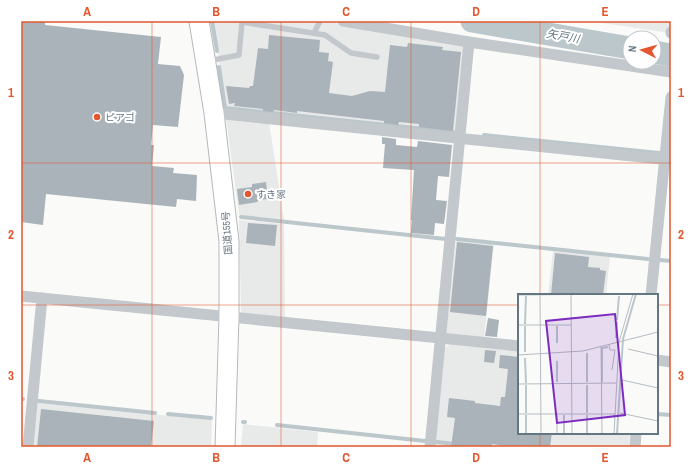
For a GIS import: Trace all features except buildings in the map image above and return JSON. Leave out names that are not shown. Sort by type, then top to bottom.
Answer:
[{"type":"highway","name":"国道155号","points":[[199,21],[214,113],[229,241],[229,316],[225,447]]},
{"type":"street","points":[[343,21],[470,42],[671,72]]},
{"type":"street","points":[[430,447],[470,42]]},
{"type":"street","points":[[651,294],[668,160],[671,97]]},
{"type":"street","points":[[214,113],[668,160]]},
{"type":"street","points":[[21,296],[518,346]]},
{"type":"street","points":[[28,447],[42,298]]},
{"type":"street","points":[[658,360],[671,362]]},
{"type":"street","points":[[635,447],[636,434]]},
{"type":"lane","points":[[314,33],[320,21]]},
{"type":"lane","points":[[206,61],[239,55],[242,22],[325,35],[351,53],[377,57]]},
{"type":"shaded area","points":[[213,21],[323,21],[464,46],[455,131],[226,107]]},
{"type":"shaded area","points":[[589,21],[671,21],[671,33],[662,32],[662,30],[650,30]]},
{"type":"shaded area","points":[[226,118],[269,122],[284,220],[239,215]]},
{"type":"shaded area","points":[[239,220],[284,224],[285,318],[241,313]]},
{"type":"shaded area","points":[[456,240],[494,244],[484,339],[446,335]]},
{"type":"shaded area","points":[[553,251],[610,256],[606,294],[548,294]]},
{"type":"shaded area","points":[[450,344],[518,351],[518,434],[630,434],[629,447],[435,447],[445,348]]},
{"type":"shaded area","points":[[38,403],[212,420],[211,447],[33,447]]},
{"type":"shaded area","points":[[243,424],[318,432],[317,447],[241,447]]},
{"type":"waterway","points":[[212,21],[217,51]]},
{"type":"waterway","name":"矢戸川","points":[[472,21],[622,47]]},
{"type":"waterway","name":"矢戸川","points":[[662,53],[671,55]]},
{"type":"waterway","points":[[219,67],[225,108],[453,132]]},
{"type":"waterway","points":[[484,135],[659,153]]},
{"type":"waterway","points":[[241,217],[446,239]]},
{"type":"waterway","points":[[457,239],[648,259]]},
{"type":"waterway","points":[[660,260],[671,261]]},
{"type":"waterway","points":[[39,401],[155,413]]},
{"type":"waterway","points":[[168,414],[211,418]]},
{"type":"waterway","points":[[658,414],[671,415]]},
{"type":"waterway","points":[[277,425],[425,441]]},
{"type":"waterway","points":[[437,442],[456,444]]},
{"type":"place","name":"ピアゴ","points":[[97,117]]},
{"type":"place","name":"すき家","points":[[248,194]]}]
